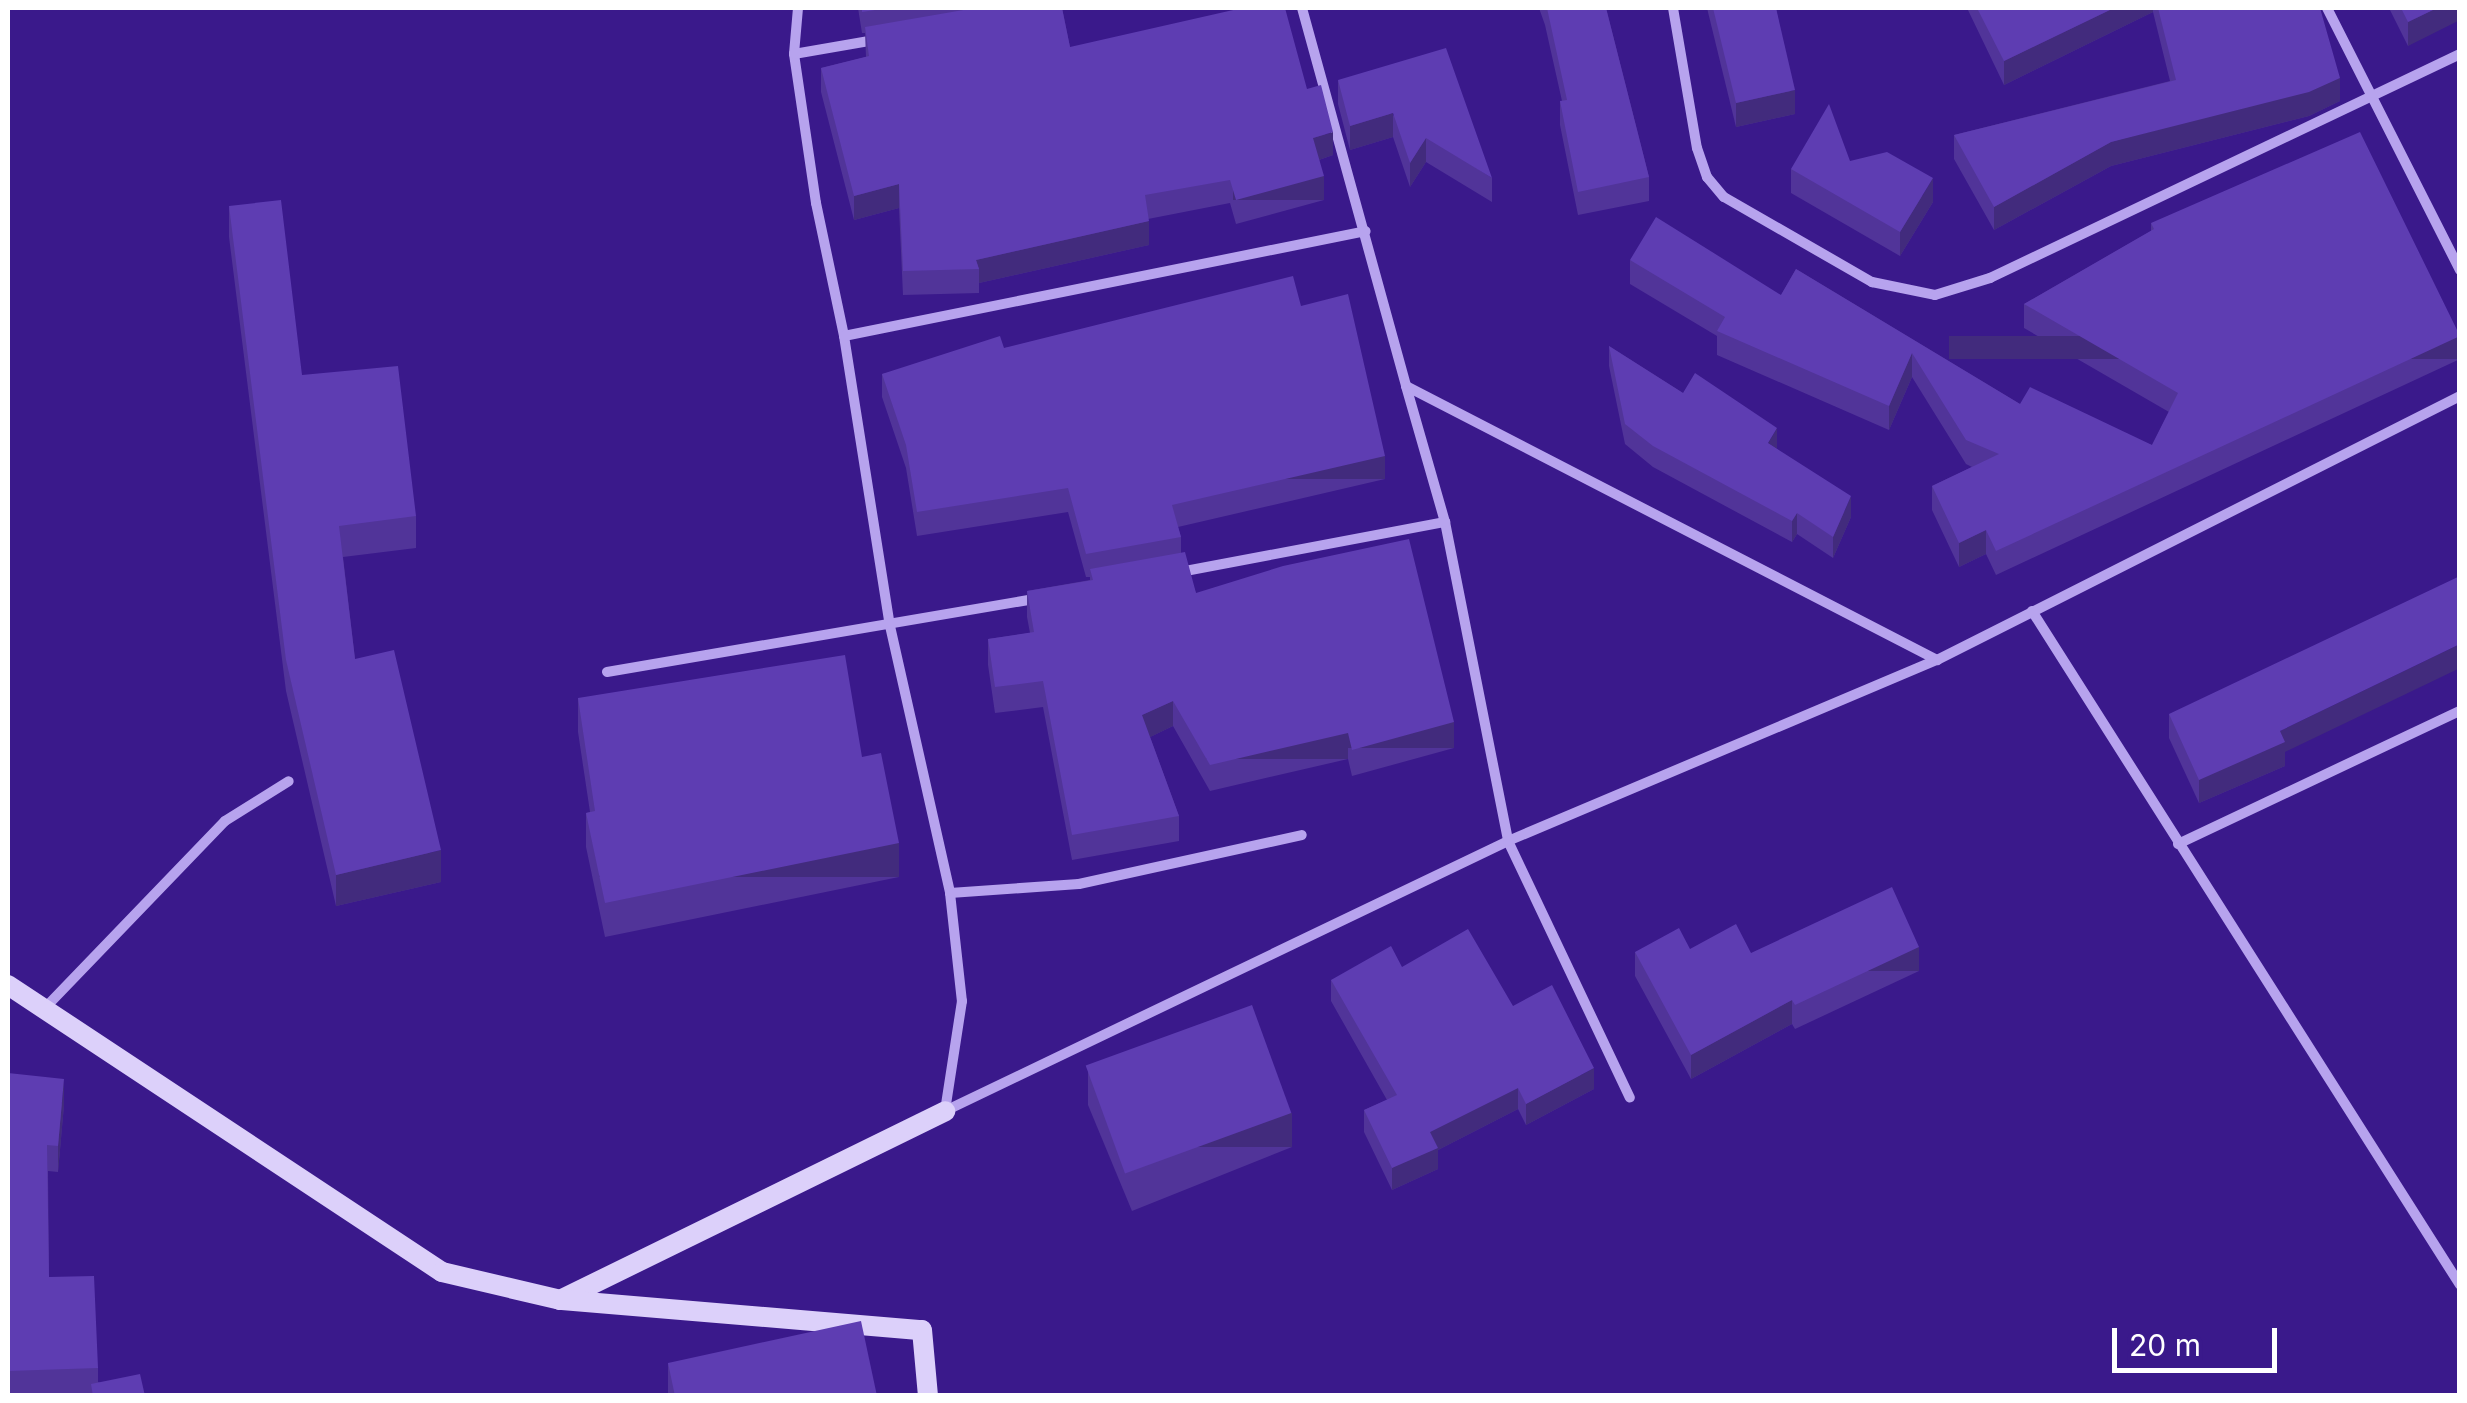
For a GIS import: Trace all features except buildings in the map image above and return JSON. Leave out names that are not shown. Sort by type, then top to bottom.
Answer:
[{"type":"street","points":[[798,8],[794,54],[890,626],[950,893],[962,1002],[946,1111]]},
{"type":"street","points":[[1302,8],[1445,522],[1508,840],[1630,1098]]},
{"type":"street","points":[[1674,8],[1707,177],[1724,197],[1872,282],[1901,291],[1963,290],[2460,54]]},
{"type":"street","points":[[2326,8],[2460,270]]},
{"type":"street","points":[[794,54],[888,37]]},
{"type":"street","points":[[844,336],[1366,231]]},
{"type":"street","points":[[1406,386],[1937,660]]},
{"type":"street","points":[[560,1300],[1508,840],[1937,660],[2460,396]]},
{"type":"street","points":[[1158,576],[1445,522]]},
{"type":"street","points":[[607,672],[1043,598]]},
{"type":"street","points":[[2032,612],[2460,1285]]},
{"type":"street","points":[[2178,844],[2460,711]]},
{"type":"street","points":[[43,1010],[225,821],[288,781]]},
{"type":"street","points":[[950,893],[1079,884],[1302,835]]},
{"type":"street","points":[[8,985],[442,1272],[560,1300],[922,1330],[928,1396]]}]
